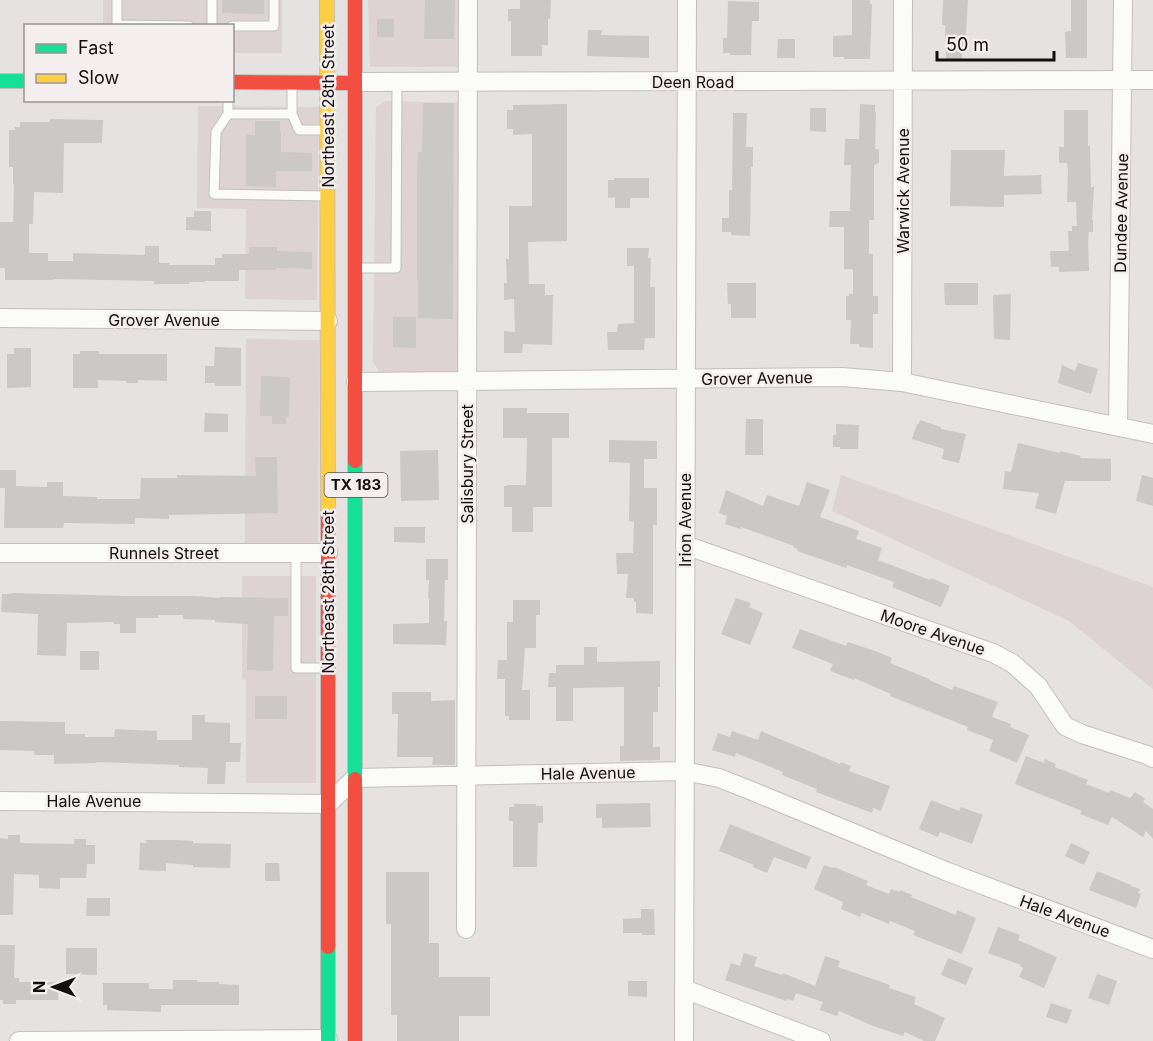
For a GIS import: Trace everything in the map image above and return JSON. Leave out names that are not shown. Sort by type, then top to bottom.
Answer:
[{"type":"main road","name":"Northeast 28th Street","points":[[327,0],[328,889],[341,964],[332,1040]]},
{"type":"main road","name":"Northeast 28th Street","points":[[355,0],[355,1041]]},
{"type":"main road","points":[[0,81],[24,81]]},
{"type":"main road","name":"Deen Road","points":[[234,82],[356,82]]},
{"type":"street","name":"Salisbury Street","points":[[466,929],[468,0]]},
{"type":"street","name":"Irion Avenue","points":[[684,1041],[687,0]]},
{"type":"street","name":"Warwick Avenue","points":[[902,382],[903,0]]},
{"type":"street","name":"Dundee Avenue","points":[[1118,426],[1123,0]]},
{"type":"street","name":"Deen Road","points":[[356,82],[1153,80]]},
{"type":"street","name":"Grover Avenue","points":[[0,318],[328,321]]},
{"type":"street","name":"Grover Avenue","points":[[356,382],[842,377],[902,382],[1153,434]]},
{"type":"street","name":"Moore Avenue","points":[[685,545],[993,653],[1012,663],[1038,686],[1065,726],[1153,758]]},
{"type":"street","name":"Runnels Street","points":[[0,553],[328,553]]},
{"type":"street","name":"Hale Avenue","points":[[356,778],[684,771],[719,778],[948,872],[1153,949]]},
{"type":"street","points":[[328,804],[356,778]]},
{"type":"street","name":"Hale Avenue","points":[[0,801],[328,804]]},
{"type":"street","points":[[684,988],[821,1041]]},
{"type":"street","points":[[19,1041],[332,1040]]},
{"type":"lane","points":[[117,0],[117,24]]},
{"type":"lane","points":[[212,0],[212,24]]},
{"type":"lane","points":[[234,26],[274,26],[274,0]]},
{"type":"lane","points":[[292,82],[291,114],[298,130],[328,130]]},
{"type":"lane","points":[[356,268],[396,268],[397,82]]},
{"type":"lane","points":[[228,102],[228,114],[216,132],[214,194],[328,196]]},
{"type":"lane","points":[[228,114],[291,114]]},
{"type":"lane","points":[[296,553],[296,668],[328,668]]},
{"type":"shaded area","points":[[103,0],[282,0],[282,53],[234,53],[234,24],[103,24]]},
{"type":"shaded area","points":[[368,0],[459,0],[459,67],[370,67]]},
{"type":"shaded area","points":[[385,101],[460,103],[462,366],[456,374],[380,373],[373,362],[376,107]]},
{"type":"shaded area","points":[[198,106],[319,107],[317,300],[245,299],[246,209],[197,208]]},
{"type":"shaded area","points":[[246,339],[319,340],[318,544],[245,543]]},
{"type":"shaded area","points":[[841,475],[1153,587],[1153,689],[1069,621],[832,511]]},
{"type":"shaded area","points":[[242,576],[316,576],[316,783],[246,783],[246,680],[242,679]]},
{"type":"building","points":[[222,0],[264,0],[264,14],[222,13]]},
{"type":"building","points":[[425,0],[455,0],[454,39],[424,39]]},
{"type":"building","points":[[520,0],[551,0],[548,45],[542,45],[542,56],[511,56],[511,21],[508,21],[508,9],[520,9]]},
{"type":"building","points":[[852,0],[870,0],[872,4],[870,59],[833,57],[833,36],[852,35]]},
{"type":"building","points":[[943,0],[968,0],[965,49],[962,49],[962,60],[946,60],[945,25],[942,25]]},
{"type":"building","points":[[1071,0],[1087,0],[1087,58],[1066,58],[1065,32],[1071,31]]},
{"type":"building","points":[[728,1],[759,2],[759,21],[752,21],[751,55],[723,53],[723,38],[727,38]]},
{"type":"building","points":[[377,19],[394,19],[394,37],[377,37]]},
{"type":"building","points":[[588,30],[602,30],[601,35],[649,36],[649,58],[587,56]]},
{"type":"building","points":[[778,39],[795,39],[795,58],[777,58]]},
{"type":"building","points":[[423,103],[454,103],[453,319],[418,318],[417,180],[418,152],[422,152]]},
{"type":"building","points":[[567,104],[567,241],[528,242],[529,284],[545,284],[545,295],[553,295],[552,345],[523,344],[522,353],[504,353],[504,331],[515,332],[514,299],[504,300],[504,283],[507,283],[506,259],[509,259],[509,206],[532,206],[532,134],[513,135],[513,129],[507,129],[507,110],[513,110],[513,105]]},
{"type":"building","points":[[860,104],[875,105],[875,149],[879,149],[879,163],[874,165],[874,220],[869,220],[869,254],[873,254],[873,296],[878,296],[878,314],[873,314],[873,348],[850,344],[851,320],[846,320],[846,296],[853,294],[853,269],[844,269],[844,227],[829,227],[830,211],[850,211],[851,165],[844,165],[845,139],[859,139]]},
{"type":"building","points":[[810,108],[826,108],[826,132],[810,131]]},
{"type":"building","points":[[1064,110],[1088,110],[1091,187],[1094,187],[1093,232],[1089,232],[1088,241],[1089,271],[1059,272],[1059,267],[1051,267],[1050,251],[1069,251],[1068,231],[1072,231],[1072,226],[1077,226],[1076,202],[1067,202],[1067,163],[1059,163],[1059,147],[1064,147]]},
{"type":"building","points":[[733,113],[747,113],[746,147],[753,147],[750,236],[722,232],[722,218],[729,218],[729,190],[732,190]]},
{"type":"building","points":[[50,119],[103,120],[102,143],[64,143],[63,193],[34,192],[33,224],[29,224],[29,253],[48,253],[48,261],[73,261],[73,253],[145,255],[145,246],[159,246],[159,263],[215,265],[215,258],[222,258],[222,254],[249,254],[249,247],[277,247],[277,251],[312,252],[312,269],[239,270],[239,281],[205,281],[189,282],[189,284],[154,284],[154,281],[5,280],[5,268],[0,268],[0,222],[13,222],[14,184],[13,167],[9,167],[9,130],[20,127],[20,122],[50,122]]},
{"type":"building","points":[[255,121],[280,121],[281,152],[312,153],[312,171],[276,171],[276,187],[246,186],[246,135],[255,135]]},
{"type":"building","points":[[951,150],[1005,150],[1004,176],[1041,175],[1042,194],[1004,195],[1004,207],[950,206]]},
{"type":"building","points":[[614,178],[649,178],[649,198],[630,198],[630,208],[615,208],[615,197],[608,198],[608,180],[614,180]]},
{"type":"building","points":[[194,211],[211,211],[211,231],[186,230],[186,217],[194,217]]},
{"type":"building","points":[[627,248],[649,248],[650,287],[655,287],[655,338],[645,338],[644,350],[608,350],[607,332],[617,332],[618,324],[634,323],[634,266],[627,266]]},
{"type":"building","points":[[727,283],[756,283],[756,318],[731,318]]},
{"type":"building","points":[[944,283],[978,283],[978,305],[945,305]]},
{"type":"building","points":[[1011,294],[1010,340],[994,339],[993,295]]},
{"type":"building","points":[[393,317],[416,317],[416,348],[393,347]]},
{"type":"building","points":[[215,347],[241,348],[241,386],[215,386],[215,383],[205,383],[205,366],[214,366]]},
{"type":"building","points":[[14,348],[31,348],[31,387],[7,388],[7,354],[14,354]]},
{"type":"building","points":[[80,351],[99,351],[99,354],[167,354],[167,381],[138,380],[138,383],[126,383],[126,381],[98,380],[98,388],[73,388],[73,354],[80,354]]},
{"type":"building","points":[[1078,363],[1098,369],[1091,394],[1058,383],[1062,365],[1075,371]]},
{"type":"building","points":[[261,376],[290,377],[289,417],[286,417],[286,424],[272,424],[272,416],[260,416]]},
{"type":"building","points":[[503,408],[527,408],[527,413],[569,413],[569,438],[552,438],[552,507],[533,507],[533,532],[512,532],[512,507],[504,507],[504,486],[526,485],[527,438],[503,438]]},
{"type":"building","points":[[205,413],[228,414],[228,432],[204,432]]},
{"type":"building","points":[[746,419],[763,419],[763,455],[745,455]]},
{"type":"building","points":[[920,420],[941,427],[941,429],[966,434],[959,463],[942,459],[944,449],[912,439]]},
{"type":"building","points":[[836,424],[859,425],[858,449],[833,447]]},
{"type":"building","points":[[609,440],[657,441],[657,459],[644,459],[644,488],[657,488],[657,525],[653,525],[653,614],[636,613],[634,598],[626,598],[628,574],[617,574],[616,553],[633,553],[634,522],[629,521],[630,463],[609,462]]},
{"type":"building","points":[[1018,443],[1081,456],[1080,458],[1111,459],[1111,481],[1065,481],[1056,514],[1035,508],[1039,493],[1003,489],[1005,471],[1011,472]]},
{"type":"building","points":[[438,450],[439,500],[401,501],[400,451]]},
{"type":"building","points":[[255,457],[277,457],[278,513],[169,515],[169,519],[135,518],[135,524],[64,523],[63,528],[4,528],[5,488],[0,488],[0,470],[16,470],[16,486],[47,487],[47,482],[63,482],[63,496],[140,499],[141,478],[177,478],[177,475],[256,476]]},
{"type":"building","points":[[1142,475],[1153,478],[1153,506],[1136,501]]},
{"type":"building","points":[[807,482],[830,490],[820,517],[859,531],[856,539],[882,548],[878,560],[950,586],[941,607],[892,587],[894,582],[847,565],[846,568],[797,551],[798,549],[794,546],[741,527],[741,529],[725,524],[727,516],[719,513],[726,490],[763,506],[767,495],[799,506]]},
{"type":"building","points":[[394,527],[425,527],[425,543],[394,542]]},
{"type":"building","points":[[426,559],[448,559],[444,621],[447,621],[446,645],[393,644],[393,624],[429,623],[429,580],[426,580]]},
{"type":"building","points":[[2,594],[288,598],[288,616],[274,616],[273,671],[247,670],[248,624],[183,619],[183,615],[136,618],[136,633],[120,633],[120,624],[114,624],[114,622],[67,623],[66,656],[37,655],[38,614],[1,612]]},
{"type":"building","points":[[736,598],[751,603],[749,607],[763,613],[750,645],[721,634]]},
{"type":"building","points":[[513,600],[540,600],[540,615],[536,615],[536,648],[525,648],[522,690],[530,690],[530,720],[509,720],[509,716],[505,716],[505,679],[497,679],[498,660],[507,660],[507,622],[513,622]]},
{"type":"building","points":[[800,629],[846,646],[848,642],[878,652],[892,658],[890,663],[952,690],[954,686],[998,702],[992,717],[1011,724],[1010,727],[1029,735],[1017,763],[989,751],[993,740],[967,730],[968,727],[890,696],[891,694],[854,678],[854,680],[830,671],[833,664],[792,648]]},
{"type":"building","points":[[584,647],[597,647],[597,662],[660,661],[658,712],[653,712],[653,747],[660,747],[660,760],[620,761],[620,746],[624,746],[624,687],[573,688],[573,721],[556,721],[556,687],[548,687],[549,673],[556,673],[556,665],[584,665]]},
{"type":"building","points":[[80,651],[99,651],[99,670],[80,670]]},
{"type":"building","points":[[392,692],[431,692],[431,701],[455,700],[455,765],[432,765],[433,757],[397,757],[398,714],[392,714]]},
{"type":"building","points":[[255,696],[287,696],[287,719],[255,719]]},
{"type":"building","points":[[192,715],[205,715],[205,722],[230,723],[230,743],[241,743],[240,762],[226,762],[225,784],[207,784],[208,768],[96,762],[54,764],[54,755],[34,755],[34,751],[0,750],[0,721],[65,722],[65,734],[85,734],[85,737],[114,737],[115,729],[157,731],[157,740],[192,740]]},
{"type":"building","points":[[732,731],[758,740],[761,731],[840,764],[841,762],[851,766],[849,771],[890,786],[881,811],[873,808],[872,813],[816,792],[817,789],[782,775],[783,772],[736,753],[735,757],[712,750],[718,733],[730,737]]},
{"type":"building","points":[[1026,756],[1044,763],[1045,759],[1056,764],[1055,767],[1088,780],[1086,784],[1109,793],[1110,790],[1130,798],[1135,792],[1153,809],[1153,839],[1146,831],[1143,837],[1112,817],[1108,825],[1080,814],[1082,811],[1015,784]]},
{"type":"building","points":[[931,800],[959,811],[961,807],[983,815],[972,844],[940,832],[938,837],[919,829]]},
{"type":"building","points":[[650,803],[651,827],[602,828],[602,818],[596,818],[596,804]]},
{"type":"building","points":[[514,804],[543,806],[543,823],[538,823],[537,867],[513,867],[513,821],[509,821],[509,807],[514,807]]},
{"type":"building","points":[[730,824],[811,857],[806,869],[774,857],[767,873],[753,867],[754,865],[719,851]]},
{"type":"building","points":[[8,835],[20,835],[20,843],[74,844],[74,839],[86,839],[86,845],[95,845],[95,864],[87,864],[86,878],[60,878],[60,889],[39,888],[39,875],[14,874],[13,915],[0,915],[0,838],[8,839]]},
{"type":"building","points":[[146,840],[231,844],[230,868],[193,867],[193,865],[166,863],[166,871],[139,870],[140,843],[146,843]]},
{"type":"building","points":[[1071,843],[1090,852],[1084,865],[1065,856]]},
{"type":"building","points":[[265,863],[279,863],[280,881],[265,881]]},
{"type":"building","points":[[824,865],[868,881],[866,885],[889,894],[891,889],[900,892],[900,890],[912,895],[911,897],[956,915],[957,910],[976,918],[962,954],[913,935],[915,931],[890,921],[889,924],[862,913],[860,917],[841,909],[843,902],[814,889]]},
{"type":"building","points":[[1097,871],[1140,889],[1138,893],[1141,894],[1136,908],[1089,890]]},
{"type":"building","points":[[386,872],[429,872],[429,943],[439,943],[439,977],[490,977],[490,1016],[459,1016],[459,1041],[397,1041],[397,1015],[391,1015],[391,924],[386,924]]},
{"type":"building","points":[[87,898],[110,898],[110,916],[86,916]]},
{"type":"building","points":[[641,909],[654,909],[655,935],[623,933],[623,919],[641,918]]},
{"type":"building","points":[[998,927],[1020,935],[1018,940],[1057,957],[1044,988],[1019,977],[1023,968],[1021,965],[988,953]]},
{"type":"building","points":[[0,945],[15,945],[14,978],[19,978],[19,982],[59,982],[58,1000],[16,1000],[16,1004],[3,1004],[3,1000],[0,1000]]},
{"type":"building","points":[[66,948],[97,948],[97,975],[66,974]]},
{"type":"building","points":[[744,953],[757,957],[754,966],[782,975],[783,973],[815,986],[825,956],[840,961],[838,967],[890,985],[889,988],[916,997],[914,1004],[945,1018],[935,1041],[924,1041],[905,1032],[903,1036],[873,1026],[839,1011],[837,1016],[820,1010],[823,1002],[796,993],[793,1001],[787,999],[786,1001],[725,980],[731,963],[740,966]]},
{"type":"building","points":[[948,958],[973,968],[966,985],[941,975]]},
{"type":"building","points":[[1097,974],[1117,981],[1109,1005],[1088,998]]},
{"type":"building","points":[[173,980],[197,980],[197,982],[239,985],[239,1005],[161,1005],[161,1012],[107,1010],[107,1005],[103,1005],[103,983],[149,983],[149,989],[173,989]]},
{"type":"building","points":[[628,981],[647,981],[647,997],[628,996]]},
{"type":"building","points":[[1051,1003],[1072,1010],[1067,1024],[1046,1017]]},
{"type":"traffic: fast","points":[[0,81],[24,81]]},
{"type":"traffic: fast","points":[[355,461],[355,779]]},
{"type":"traffic: fast","points":[[328,947],[328,1041]]},
{"type":"traffic: slow","points":[[327,0],[328,518]]},
{"type":"traffic: jam","points":[[355,0],[355,461]]},
{"type":"traffic: jam","points":[[234,82],[349,83]]},
{"type":"traffic: jam","points":[[328,518],[328,947]]},
{"type":"traffic: jam","points":[[355,779],[355,1041]]}]
